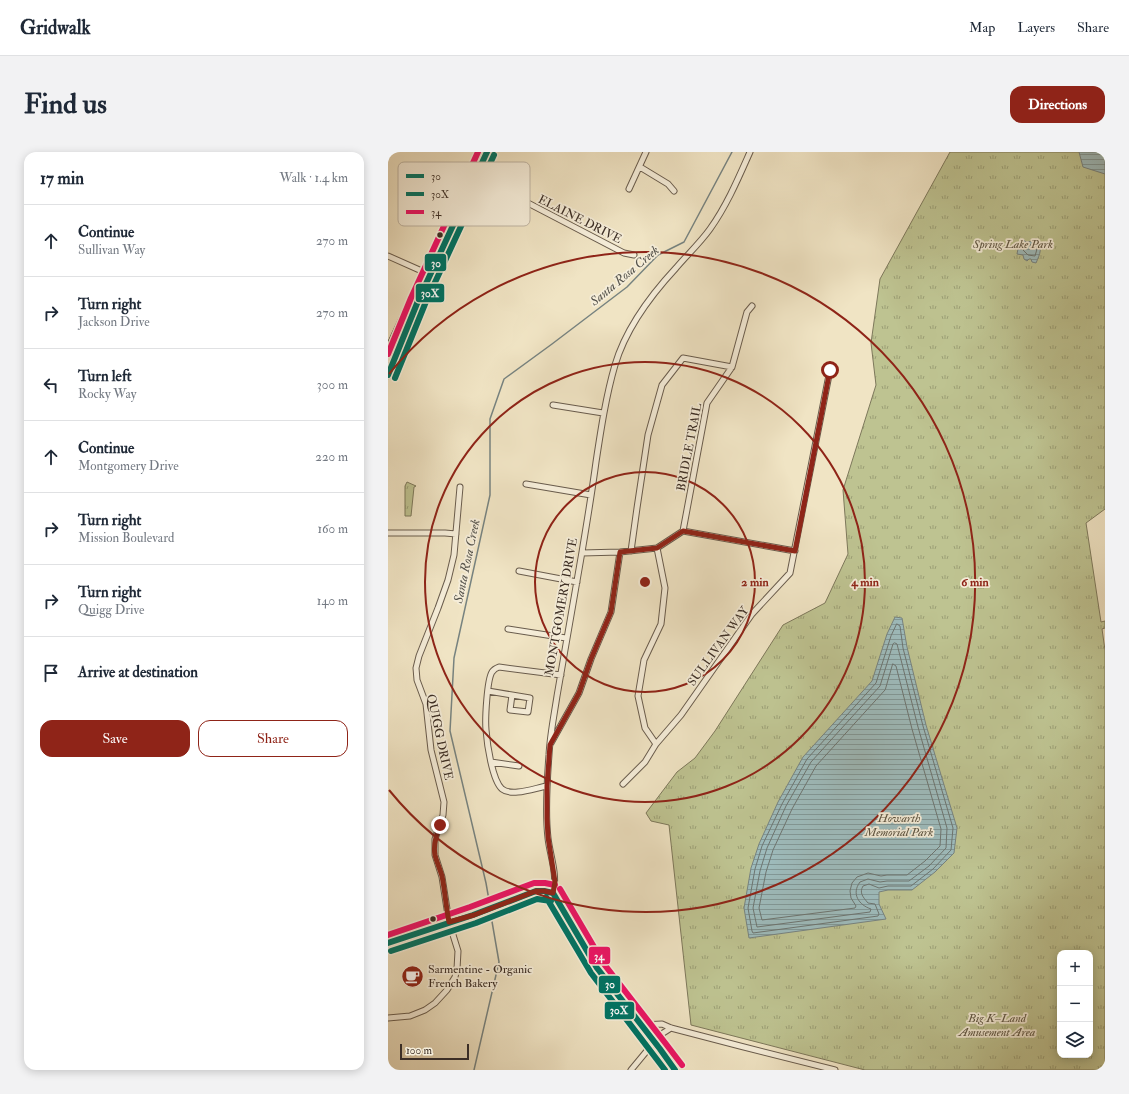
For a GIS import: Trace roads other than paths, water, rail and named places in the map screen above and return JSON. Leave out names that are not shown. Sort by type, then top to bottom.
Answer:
[{"type":"main road","points":[[474,162],[479,152]]},
{"type":"main road","points":[[482,162],[487,152]]},
{"type":"main road","points":[[388,350],[445,226]]},
{"type":"main road","points":[[388,375],[405,332],[453,226]]},
{"type":"main road","points":[[424,272],[430,275]]},
{"type":"main road","points":[[388,943],[536,891],[553,893],[597,968],[642,1025],[674,1070]]},
{"type":"main road","points":[[388,939],[401,938]]},
{"type":"street","points":[[629,188],[646,152]]},
{"type":"street","name":"MONTGOMERY DRIVE","points":[[553,893],[555,882],[548,837],[547,786],[550,745],[566,638],[582,553],[603,413],[615,366],[619,352],[631,329],[652,296],[708,231],[721,213],[732,193],[750,152]]},
{"type":"street","points":[[640,167],[668,184],[674,191]]},
{"type":"street","name":"ELAINE DRIVE","points":[[530,204],[624,253],[634,255]]},
{"type":"street","points":[[388,256],[424,272]]},
{"type":"street","name":"BRIDLE TRAIL","points":[[683,531],[707,403],[732,367],[747,312],[752,306]]},
{"type":"street","points":[[631,551],[648,435],[662,385],[682,358],[732,367]]},
{"type":"street","name":"SULLIVAN WAY","points":[[622,784],[645,762],[656,744],[681,715],[752,614],[790,573],[830,370]]},
{"type":"street","points":[[553,405],[603,413]]},
{"type":"street","points":[[526,484],[591,495]]},
{"type":"street","name":"QUIGG DRIVE","points":[[388,1018],[410,1016],[425,1010],[435,1003],[447,990],[455,977],[457,969],[458,951],[449,922],[442,877],[435,856],[435,839],[443,815],[444,802],[432,750],[426,704],[417,680],[416,668],[419,656],[448,580],[454,555],[460,487]]},
{"type":"street","points":[[582,553],[620,552],[657,548],[683,531],[795,551]]},
{"type":"street","points":[[388,533],[456,534]]},
{"type":"street","points":[[656,744],[645,728],[638,696],[644,660],[661,624],[664,588],[657,548]]},
{"type":"street","points":[[550,745],[579,693],[591,659],[611,612],[620,552]]},
{"type":"street","points":[[519,571],[577,582]]},
{"type":"street","points":[[508,629],[566,638]]},
{"type":"street","points":[[547,786],[517,792],[506,791],[498,784],[491,762],[486,730],[488,691],[492,671],[499,667],[560,675]]},
{"type":"street","points":[[488,691],[512,695],[530,698],[528,712],[510,710],[512,695]]},
{"type":"street","points":[[491,762],[519,766]]},
{"type":"street","points":[[642,1025],[662,1024],[671,1028],[835,1070]]},
{"type":"street","points":[[631,1070],[654,1042],[663,1033],[671,1028]]},
{"type":"water","points":[[1079,152],[1105,152],[1105,174],[1083,167]]},
{"type":"water","points":[[1023,239],[1026,242],[1037,239],[1039,242],[1040,251],[1036,263],[1032,262],[1031,259],[1027,261],[1024,259],[1023,255],[1017,254]]},
{"type":"water","points":[[895,617],[902,618],[907,647],[926,725],[957,828],[954,853],[935,872],[912,890],[888,890],[879,892],[879,904],[886,919],[749,938],[744,908],[751,868],[759,844],[778,802],[803,757],[872,681],[887,634]]},
{"type":"waterway","name":"Santa Rosa Creek","points":[[490,906],[486,883],[450,731],[454,658],[490,495],[490,419],[504,379],[627,287],[658,255],[684,242],[732,152]]},
{"type":"waterway","name":"Santa Rosa Creek","points":[[474,1070],[499,962],[490,910]]},
{"type":"place","name":"Sarmentine - Organic French Bakery","points":[[412,976]]},
{"type":"park label","name":"Spring Lake Park","points":[[1013,244]]},
{"type":"park label","name":"Howarth Memorial Park","points":[[899,825]]},
{"type":"park label","name":"Big K–Land Amusement Area","points":[[997,1025]]}]
